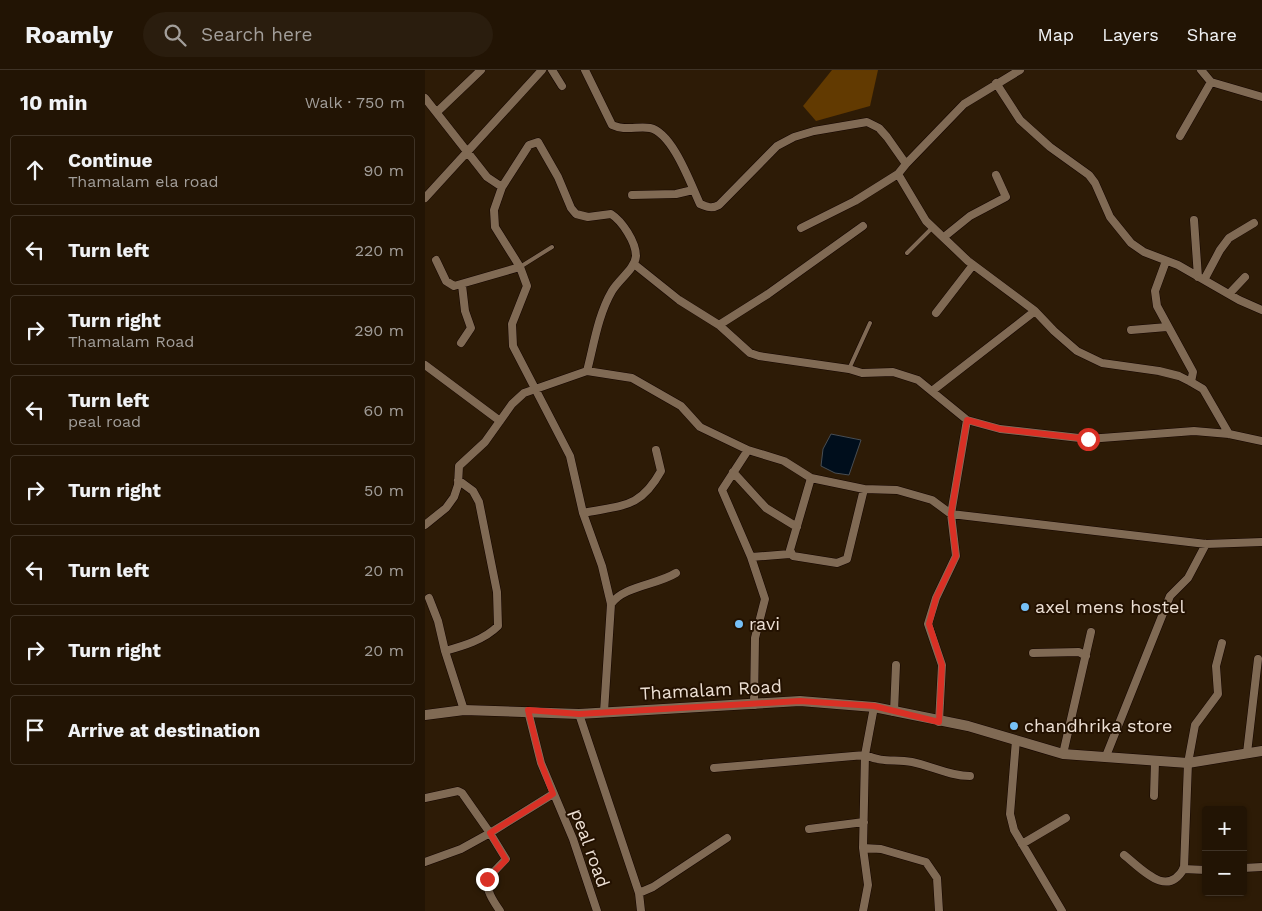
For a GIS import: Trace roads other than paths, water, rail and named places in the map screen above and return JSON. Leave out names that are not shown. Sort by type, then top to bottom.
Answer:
[{"type":"street","points":[[437,112],[481,70]]},
{"type":"street","points":[[425,198],[542,70]]},
{"type":"street","points":[[552,70],[563,86]]},
{"type":"street","points":[[585,70],[612,125],[622,128],[650,128],[665,136],[674,149],[700,204],[714,208],[777,146],[794,137],[814,131],[867,122],[883,132],[906,164]]},
{"type":"street","points":[[801,228],[855,201],[897,174],[964,104],[1020,70]]},
{"type":"street","points":[[1201,70],[1211,82],[1262,97]]},
{"type":"street","points":[[1180,136],[1211,82]]},
{"type":"street","points":[[996,83],[1020,120],[1050,147],[1089,175],[1095,183],[1110,217],[1131,243],[1144,252],[1201,278],[1262,310]]},
{"type":"street","points":[[425,98],[487,177],[502,187]]},
{"type":"street","points":[[587,371],[601,316],[613,290],[634,264],[636,255],[632,243],[618,218],[611,214],[588,217],[576,214],[571,208],[559,177],[538,142],[529,144],[502,187],[494,210],[495,227],[520,267],[527,286],[512,324],[513,346],[570,456],[583,513],[602,566],[611,604],[604,712]]},
{"type":"street","points":[[897,174],[926,221],[973,265],[1035,311],[1077,351],[1102,362],[1159,371],[1179,376],[1191,382],[1203,389],[1229,434]]},
{"type":"street","points":[[943,237],[970,216],[1006,197],[996,174]]},
{"type":"street","points":[[632,195],[676,194],[693,190]]},
{"type":"street","points":[[1194,220],[1201,278]]},
{"type":"street","points":[[1201,278],[1229,238],[1254,223]]},
{"type":"street","points":[[719,325],[768,294],[863,226]]},
{"type":"street","points":[[436,260],[446,281],[454,286],[520,267]]},
{"type":"street","points":[[1166,261],[1155,291],[1157,306],[1193,372],[1191,382]]},
{"type":"street","points":[[634,264],[679,300],[719,325],[750,353],[759,356],[849,369],[862,374],[893,372],[918,380],[967,420],[1000,429],[1088,439],[1194,431],[1229,434],[1262,441]]},
{"type":"street","points":[[936,313],[973,265]]},
{"type":"street","points":[[1229,294],[1245,277]]},
{"type":"street","points":[[461,343],[471,328],[465,312],[462,285]]},
{"type":"street","points":[[932,390],[1035,311]]},
{"type":"street","points":[[1131,330],[1167,327]]},
{"type":"street","points":[[425,366],[500,421]]},
{"type":"street","points":[[425,525],[446,508],[454,497],[459,466],[485,442],[512,404],[524,393],[587,371],[632,378],[681,406],[700,427],[747,450],[784,461],[811,478],[864,489],[897,490],[933,500],[951,514],[1206,544],[1262,542]]},
{"type":"street","points":[[939,722],[942,665],[929,624],[936,598],[956,556],[951,514],[967,420]]},
{"type":"street","points":[[583,513],[635,502],[655,483],[661,471],[656,450]]},
{"type":"street","points":[[747,450],[722,490],[751,557],[765,599],[755,638],[754,705]]},
{"type":"street","points":[[733,472],[766,508],[797,527]]},
{"type":"street","points":[[790,554],[811,478]]},
{"type":"street","points":[[445,651],[466,645],[498,626],[497,592],[484,520],[479,502],[473,491],[458,480]]},
{"type":"street","points":[[751,557],[790,554],[837,563],[847,559],[864,489]]},
{"type":"street","points":[[1106,756],[1170,596],[1187,578],[1206,544]]},
{"type":"street","points":[[611,604],[615,598],[644,585],[654,584],[667,579],[676,573]]},
{"type":"street","points":[[429,598],[438,621],[445,651],[464,710]]},
{"type":"street","points":[[1063,754],[1091,632]]},
{"type":"street","points":[[1124,855],[1160,882],[1171,882],[1179,877],[1183,869],[1186,846],[1188,763],[1195,725],[1218,694],[1216,666],[1222,643]]},
{"type":"street","points":[[1033,653],[1079,652],[1086,656]]},
{"type":"street","points":[[1247,753],[1258,658]]},
{"type":"street","points":[[894,712],[896,665]]},
{"type":"street","name":"Thamalam Road","points":[[425,714],[464,710],[528,710],[579,714],[800,701],[874,706],[939,722],[968,726],[1063,754],[1188,763],[1262,751]]},
{"type":"street","points":[[863,911],[868,885],[863,848],[865,755],[874,706]]},
{"type":"street","name":"peal road","points":[[528,710],[541,763],[573,839],[597,911]]},
{"type":"street","points":[[579,714],[639,893],[641,911]]},
{"type":"street","points":[[1016,740],[1010,814],[1014,830],[1062,911]]},
{"type":"street","points":[[714,768],[865,755],[879,761],[913,762],[957,776],[970,776]]},
{"type":"street","points":[[1154,796],[1155,762]]},
{"type":"street","points":[[425,798],[458,791],[462,793],[490,833],[506,860],[487,879],[486,885],[500,911]]},
{"type":"street","points":[[425,862],[461,849],[553,794]]},
{"type":"street","points":[[1022,844],[1066,818]]},
{"type":"street","points":[[809,829],[864,822]]},
{"type":"street","points":[[639,893],[653,887],[727,838]]},
{"type":"street","points":[[863,848],[881,849],[926,862],[937,878],[939,911]]},
{"type":"street","points":[[1247,868],[1262,867]]},
{"type":"street","points":[[1183,869],[1202,870]]},
{"type":"lane","points":[[907,253],[933,227]]},
{"type":"lane","points":[[520,267],[552,247]]},
{"type":"lane","points":[[849,369],[870,323]]},
{"type":"water","points":[[831,434],[861,440],[849,475],[835,473],[821,466],[823,449]]},
{"type":"place","name":"axel mens hostel","points":[[1025,607]]},
{"type":"place","name":"ravi","points":[[739,624]]},
{"type":"place","name":"chandhrika store","points":[[1014,726]]}]
